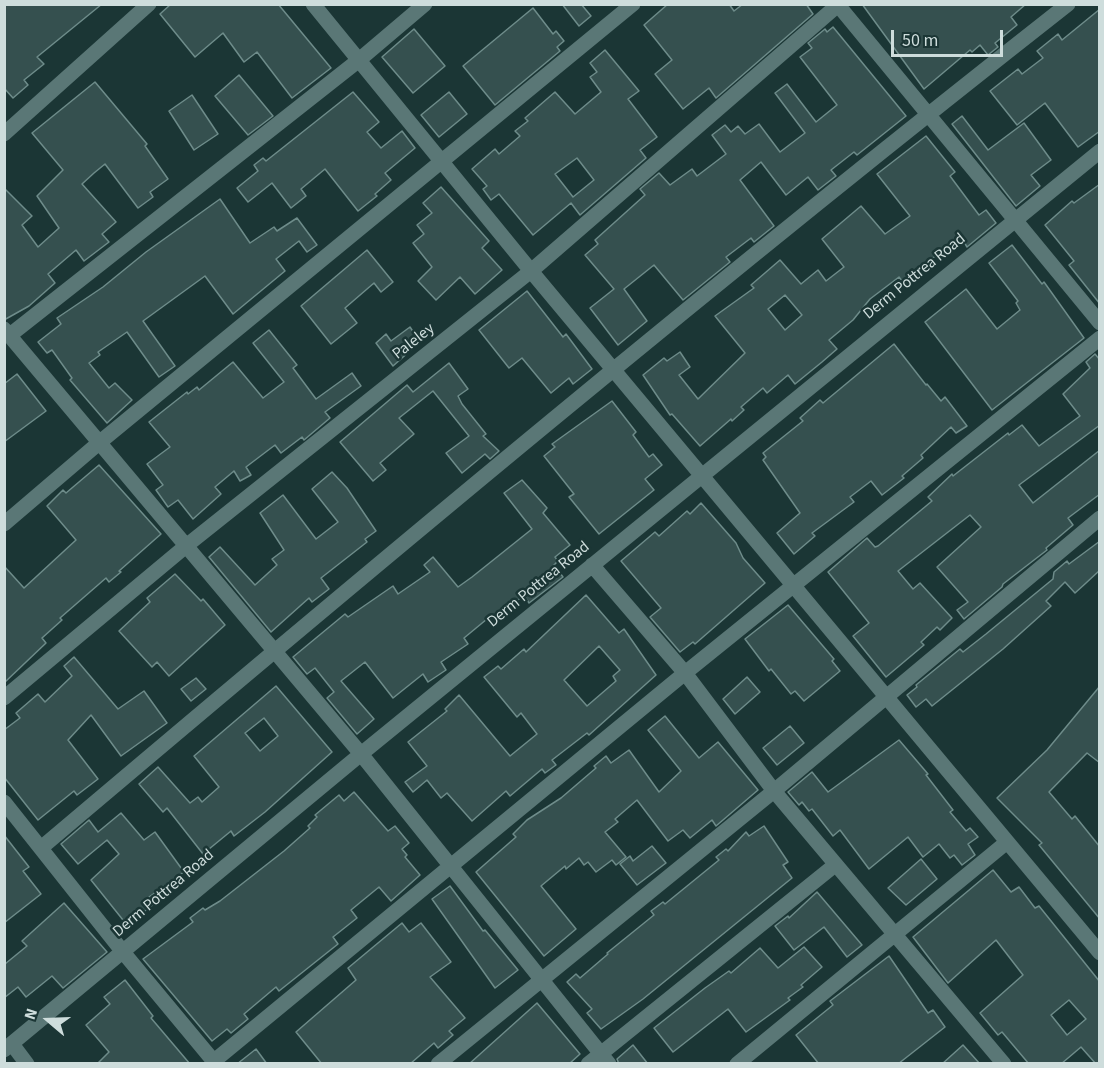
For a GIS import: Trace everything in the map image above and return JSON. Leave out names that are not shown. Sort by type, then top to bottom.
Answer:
[{"type":"street","points":[[4,134],[149,4]]},
{"type":"street","points":[[313,4],[531,271],[1100,952]]},
{"type":"street","points":[[424,4],[359,60],[7,332],[361,754],[605,1058]]},
{"type":"street","points":[[4,524],[100,442],[633,4]]},
{"type":"street","points":[[41,848],[275,650],[615,369],[928,114],[1068,4]]},
{"type":"street","points":[[833,6],[928,114],[1100,323]]},
{"type":"street","name":"Paleley","points":[[4,698],[186,546],[531,271],[833,6]]},
{"type":"street","name":"Derm Pottrea Road","points":[[8,1047],[702,474],[1100,151]]},
{"type":"street","points":[[4,802],[123,952],[215,1062],[685,673],[1100,338]]},
{"type":"street","points":[[438,1064],[774,791],[1100,518]]},
{"type":"street","points":[[592,565],[685,673],[774,791],[835,865],[897,934],[1004,1064]]},
{"type":"street","points":[[736,1064],[1007,842]]},
{"type":"street","points":[[588,1064],[605,1058],[835,865]]},
{"type":"street","points":[[8,1047],[27,1064]]},
{"type":"building","points":[[4,4],[102,4],[37,57],[44,64],[24,80],[28,85],[13,98],[4,88]]},
{"type":"building","points":[[171,4],[278,4],[331,68],[292,98],[257,52],[244,62],[223,33],[195,57],[160,14]]},
{"type":"building","points":[[562,4],[581,4],[591,16],[579,26]]},
{"type":"building","points":[[668,4],[729,4],[734,11],[743,4],[806,4],[813,14],[716,98],[709,88],[683,109],[655,74],[672,60],[644,25]]},
{"type":"building","points":[[862,4],[1026,4],[1011,17],[1017,25],[995,43],[998,47],[988,55],[980,45],[972,52],[970,50],[924,89]]},
{"type":"building","points":[[533,8],[553,34],[556,31],[564,41],[557,47],[560,51],[495,105],[463,66]]},
{"type":"building","points":[[1100,9],[1100,131],[1078,147],[1045,103],[1017,125],[990,91],[1018,69],[1022,74],[1043,58],[1037,51],[1058,34],[1062,40]]},
{"type":"building","points":[[833,27],[906,116],[857,155],[854,152],[831,170],[836,176],[818,190],[808,177],[786,195],[761,162],[740,180],[774,226],[754,242],[751,238],[726,257],[730,262],[683,300],[654,265],[624,289],[647,321],[618,345],[590,308],[614,289],[585,255],[598,244],[595,240],[645,195],[640,189],[659,173],[670,185],[692,169],[697,176],[726,154],[712,135],[725,125],[731,132],[738,126],[745,134],[759,124],[780,152],[805,133],[775,93],[787,84],[816,122],[837,105],[800,57],[812,48],[808,43],[825,29],[827,32]]},
{"type":"building","points":[[414,29],[445,66],[413,93],[382,57]]},
{"type":"building","points":[[605,50],[639,91],[628,99],[657,137],[640,150],[646,158],[580,215],[571,203],[533,235],[499,194],[491,200],[483,189],[487,186],[472,169],[495,149],[499,154],[520,136],[515,131],[528,121],[525,118],[555,92],[575,114],[601,92],[590,77],[597,72],[590,63]],"holes":[[[577,158],[594,180],[573,197],[555,174]]]},
{"type":"building","points":[[239,75],[273,116],[248,135],[215,96]]},
{"type":"building","points":[[95,82],[147,144],[145,146],[168,179],[150,192],[153,197],[138,208],[105,164],[94,173],[82,184],[116,222],[102,234],[109,242],[84,261],[76,250],[48,274],[55,283],[29,306],[4,320],[4,188],[32,216],[22,225],[38,247],[59,228],[37,196],[63,170],[32,133]]},
{"type":"building","points":[[353,92],[379,122],[367,132],[381,148],[402,131],[415,148],[385,173],[391,180],[375,194],[377,196],[358,211],[325,169],[301,189],[306,196],[291,208],[272,183],[248,202],[237,188],[258,171],[254,165],[263,158],[266,161]]},
{"type":"building","points":[[449,92],[467,114],[439,137],[421,115]]},
{"type":"building","points":[[192,95],[218,134],[194,150],[169,111]]},
{"type":"building","points":[[962,116],[988,150],[1024,123],[1051,160],[1031,175],[1040,186],[1016,206],[952,124]]},
{"type":"building","points":[[926,136],[955,172],[950,176],[979,215],[986,210],[996,223],[967,247],[961,237],[902,281],[899,277],[870,299],[853,320],[829,340],[837,349],[822,362],[795,384],[788,375],[767,393],[763,388],[741,407],[744,410],[700,446],[672,414],[670,415],[643,375],[664,358],[667,361],[680,352],[690,367],[679,375],[698,399],[745,353],[715,316],[754,288],[751,285],[780,260],[801,284],[818,270],[826,281],[844,267],[822,239],[861,206],[885,234],[910,216],[877,174]],"holes":[[[785,295],[802,315],[785,330],[768,309]]]},
{"type":"building","points":[[1100,184],[1100,304],[1069,265],[1074,261],[1045,225],[1072,201],[1074,203]]},
{"type":"building","points":[[441,187],[489,241],[482,248],[502,270],[475,294],[460,277],[436,300],[418,281],[432,267],[413,243],[424,234],[417,225],[432,213],[423,203]]},
{"type":"building","points":[[220,199],[250,243],[274,227],[277,231],[297,218],[317,245],[307,252],[299,241],[276,259],[285,271],[233,314],[205,276],[143,321],[175,366],[159,377],[127,332],[98,352],[100,355],[89,363],[109,388],[115,383],[132,400],[107,423],[70,380],[72,378],[52,350],[47,353],[38,342],[61,324],[57,318],[103,287],[146,252]]},
{"type":"building","points":[[1012,245],[1042,284],[1044,282],[1084,338],[992,410],[925,322],[966,289],[997,329],[1020,310],[1016,303],[1018,301],[989,263]]},
{"type":"building","points":[[367,250],[393,282],[381,292],[374,283],[345,308],[357,323],[331,344],[301,306]]},
{"type":"building","points":[[527,291],[563,337],[566,334],[592,369],[573,384],[569,378],[551,393],[522,358],[509,368],[479,330]]},
{"type":"building","points":[[410,327],[420,342],[393,366],[376,343],[386,334],[391,341]]},
{"type":"building","points":[[269,330],[297,365],[293,368],[316,399],[352,373],[361,386],[325,412],[330,418],[304,440],[302,437],[281,453],[275,445],[246,467],[251,475],[240,481],[234,471],[215,487],[221,494],[193,519],[178,500],[168,507],[156,490],[163,485],[147,464],[170,447],[149,422],[187,392],[188,394],[197,387],[199,390],[233,362],[263,398],[284,382],[253,343]]},
{"type":"building","points":[[894,344],[926,385],[941,401],[945,397],[967,426],[956,433],[951,427],[921,455],[923,458],[902,476],[904,478],[882,495],[871,481],[850,497],[854,502],[812,533],[815,536],[794,554],[777,533],[800,513],[763,460],[766,457],[763,453],[803,421],[800,418],[820,400],[823,403]]},
{"type":"building","points":[[1095,354],[1100,360],[1100,425],[1019,485],[1033,503],[1100,450],[1100,494],[1068,518],[1073,525],[1046,548],[1047,550],[1003,584],[964,619],[957,610],[968,602],[937,567],[981,527],[970,515],[898,571],[913,589],[920,583],[952,618],[940,630],[937,627],[921,642],[924,645],[886,677],[853,636],[869,623],[828,572],[867,538],[875,547],[878,546],[932,501],[928,497],[952,474],[953,476],[1008,433],[1009,435],[1022,425],[1039,446],[1080,416],[1063,394],[1090,368],[1086,362]]},
{"type":"building","points":[[449,363],[468,389],[458,396],[462,404],[486,434],[483,436],[499,451],[490,459],[485,454],[462,473],[446,453],[469,436],[433,391],[399,418],[414,434],[380,463],[386,470],[373,481],[340,442],[407,385],[413,392]]},
{"type":"building","points":[[17,374],[46,411],[4,442],[4,384]]},
{"type":"building","points":[[612,401],[636,432],[633,435],[649,457],[653,454],[662,465],[645,479],[654,490],[599,534],[569,497],[574,494],[544,456],[555,447],[552,444]]},
{"type":"building","points":[[99,465],[161,534],[109,582],[106,578],[60,618],[62,620],[42,638],[46,643],[4,683],[4,566],[24,588],[76,540],[47,506],[63,490],[66,493]]},
{"type":"building","points":[[332,472],[347,488],[376,531],[365,539],[367,542],[321,578],[329,589],[312,602],[309,598],[271,632],[209,557],[220,547],[255,585],[277,565],[272,559],[284,550],[260,513],[283,495],[316,539],[338,522],[312,489]]},
{"type":"building","points":[[522,480],[547,508],[543,513],[570,545],[555,557],[558,561],[554,565],[563,577],[529,603],[524,595],[491,623],[487,619],[464,638],[468,644],[441,662],[446,670],[428,682],[423,674],[393,698],[365,662],[341,681],[374,719],[357,734],[327,698],[334,692],[315,668],[307,674],[293,657],[345,614],[348,617],[393,586],[398,594],[430,572],[424,565],[433,557],[458,587],[472,577],[532,529],[504,493]]},
{"type":"building","points":[[701,503],[736,543],[743,558],[765,583],[695,644],[693,642],[680,652],[650,617],[661,608],[621,561],[655,532],[659,536],[687,511],[690,514]]},
{"type":"building","points":[[1100,541],[1100,570],[1075,593],[1065,582],[1046,601],[1051,606],[1003,649],[932,706],[926,699],[916,707],[907,695],[917,687],[916,685],[960,649],[963,652],[1053,579],[1054,572],[1067,561],[1069,564]]},
{"type":"building","points":[[175,574],[201,601],[203,599],[225,625],[169,676],[157,662],[152,667],[119,631],[150,602],[147,598]]},
{"type":"building","points":[[586,595],[619,633],[624,629],[656,675],[589,735],[587,733],[552,760],[556,765],[545,773],[542,769],[510,796],[506,791],[472,821],[447,793],[441,798],[427,780],[413,792],[405,782],[427,766],[408,742],[447,711],[445,709],[459,695],[510,756],[537,734],[521,713],[517,717],[484,677],[498,666],[501,669],[524,649],[526,652]],"holes":[[[599,646],[620,670],[613,676],[616,681],[587,706],[564,680]]]},
{"type":"building","points":[[788,605],[834,659],[832,661],[840,671],[804,701],[795,691],[791,694],[771,669],[769,671],[745,639]]},
{"type":"building","points":[[74,657],[118,709],[144,691],[167,723],[121,756],[91,715],[68,740],[98,779],[77,795],[74,791],[38,820],[4,777],[4,730],[20,718],[16,713],[38,694],[45,702],[72,676],[64,666]]},
{"type":"building","points":[[747,677],[760,692],[735,714],[723,699]]},
{"type":"building","points":[[196,678],[206,689],[191,701],[181,689]]},
{"type":"building","points":[[276,686],[332,752],[265,812],[234,836],[231,831],[203,854],[167,808],[163,812],[139,784],[158,767],[190,803],[198,797],[202,802],[219,787],[194,756]],"holes":[[[264,718],[278,736],[260,751],[245,733]]]},
{"type":"building","points":[[1100,686],[1100,763],[1087,753],[1049,792],[1072,819],[1075,816],[1100,847],[1100,919],[1039,845],[1042,843],[997,798],[1047,750]]},
{"type":"building","points":[[665,716],[699,758],[718,742],[758,790],[716,826],[712,820],[690,838],[683,830],[668,841],[637,800],[615,819],[618,822],[605,832],[626,857],[616,865],[612,860],[596,872],[588,862],[584,865],[579,858],[566,869],[565,866],[541,886],[576,929],[544,956],[476,872],[516,837],[513,834],[527,820],[561,798],[596,768],[594,766],[606,756],[611,763],[629,750],[659,792],[681,771],[648,730]]},
{"type":"building","points":[[790,726],[804,743],[777,765],[763,748]]},
{"type":"building","points":[[899,740],[928,774],[926,775],[953,810],[950,812],[966,831],[970,828],[978,837],[968,844],[975,855],[962,865],[954,855],[950,858],[939,844],[923,857],[908,837],[869,869],[840,830],[833,836],[812,809],[809,811],[802,802],[799,805],[788,792],[812,772],[828,792]]},
{"type":"building","points":[[354,792],[388,831],[395,826],[409,843],[402,849],[407,855],[405,857],[420,875],[391,901],[379,887],[351,910],[357,918],[333,937],[338,944],[279,991],[276,987],[244,1014],[248,1019],[231,1033],[227,1029],[212,1041],[143,959],[193,922],[190,918],[203,908],[205,910],[220,901],[284,851],[310,828],[308,826],[317,817],[315,815],[339,795],[344,801]]},
{"type":"building","points":[[121,813],[144,840],[155,832],[184,872],[149,897],[154,904],[127,925],[91,880],[119,854],[107,840],[78,864],[61,844],[89,820],[98,832]]},
{"type":"building","points":[[764,826],[788,862],[783,865],[792,878],[643,999],[601,1029],[587,1013],[592,1009],[567,982],[576,974],[580,978],[654,915],[651,911],[663,902],[665,904],[719,860],[716,857],[726,849],[728,851],[746,832],[749,836]]},
{"type":"building","points":[[4,835],[29,867],[23,871],[41,894],[4,923]]},
{"type":"building","points":[[652,846],[666,863],[637,885],[620,864],[630,856],[633,861]]},
{"type":"building","points":[[921,859],[937,879],[906,905],[888,888]]},
{"type":"building","points":[[993,870],[1011,892],[1019,887],[1035,908],[1039,906],[1100,982],[1100,1064],[1096,1064],[1081,1047],[1061,1064],[1029,1064],[1002,1032],[998,1035],[980,1013],[1023,975],[996,940],[948,983],[913,937]],"holes":[[[1069,1000],[1086,1019],[1067,1035],[1051,1015]]]},
{"type":"building","points":[[450,886],[483,931],[485,930],[518,970],[495,988],[432,899]]},
{"type":"building","points":[[817,892],[862,945],[847,957],[824,927],[794,950],[775,926],[788,916],[789,918]]},
{"type":"building","points":[[64,903],[107,952],[63,988],[52,976],[26,997],[18,987],[4,998],[5,964],[27,946],[22,941]]},
{"type":"building","points":[[402,923],[409,932],[421,923],[451,962],[430,977],[465,1018],[449,1031],[453,1035],[438,1048],[434,1043],[410,1064],[322,1064],[296,1032],[356,980],[348,968]]},
{"type":"building","points":[[804,947],[822,967],[801,985],[803,987],[788,998],[790,1000],[746,1032],[728,1009],[673,1052],[654,1028],[705,988],[729,971],[731,973],[760,948],[778,968]]},
{"type":"building","points":[[889,956],[928,1013],[933,1010],[945,1027],[898,1064],[819,1064],[796,1035],[833,1005],[830,1001]]},
{"type":"building","points":[[125,980],[153,1016],[151,1018],[190,1064],[97,1064],[109,1052],[86,1025],[110,1004],[104,997]]},
{"type":"building","points":[[537,1003],[580,1054],[569,1064],[469,1064]]},
{"type":"building","points":[[633,1045],[648,1064],[619,1064],[617,1059]]},
{"type":"building","points":[[963,1045],[980,1064],[942,1064]]},
{"type":"building","points":[[256,1049],[267,1064],[237,1064]]}]
